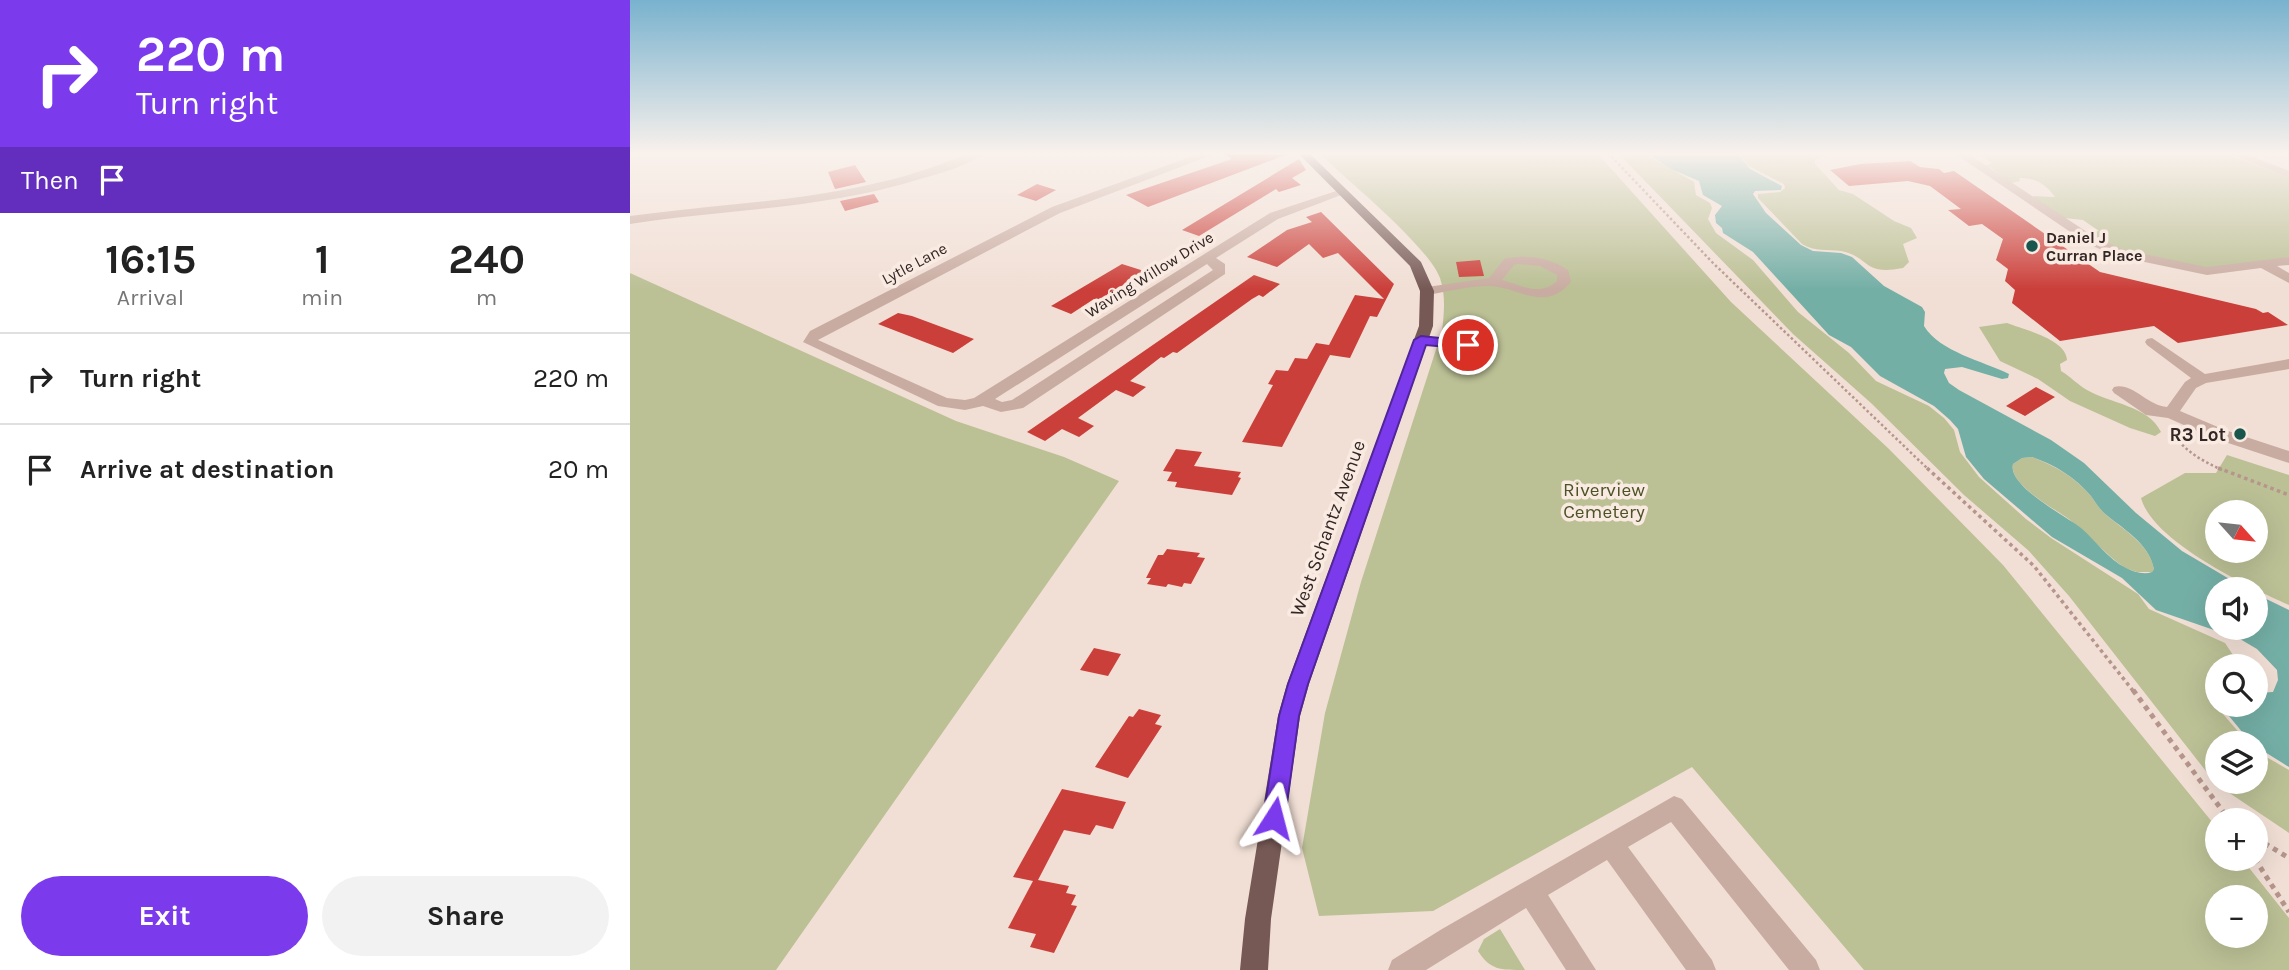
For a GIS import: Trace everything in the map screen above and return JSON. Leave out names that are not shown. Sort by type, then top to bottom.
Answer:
[{"type":"main road","name":"West Schantz Avenue","points":[[1254,970],[1258,919],[1289,716],[1298,684],[1426,326],[1427,291],[1416,265],[1349,198]]},
{"type":"street","points":[[630,220],[825,198]]},
{"type":"street","name":"Lytle Lane","points":[[982,400],[965,405],[944,402],[816,347],[810,342],[811,338],[1056,210],[1088,198]]},
{"type":"street","name":"Waving Willow Drive","points":[[982,400],[1274,216],[1322,198]]},
{"type":"street","points":[[2028,198],[2092,241],[2121,253],[2207,271],[2289,261]]},
{"type":"street","points":[[982,400],[1001,407],[1017,404],[1220,271],[1218,264],[1206,259]]},
{"type":"street","points":[[1427,291],[1493,282],[1528,293],[1547,293],[1564,282],[1563,273],[1551,265],[1530,259],[1510,261],[1493,282]]},
{"type":"street","points":[[2264,265],[2289,279]]},
{"type":"street","points":[[1421,340],[1468,345]]},
{"type":"street","points":[[2152,342],[2202,379]]},
{"type":"street","points":[[2171,421],[2190,385],[2202,379],[2289,364]]},
{"type":"street","points":[[2120,390],[2171,421],[2289,457]]},
{"type":"street","points":[[1402,970],[1674,807],[1806,970]]},
{"type":"street","points":[[1611,844],[1702,970]]},
{"type":"street","points":[[1530,892],[1582,970]]},
{"type":"path","points":[[1651,198],[1713,263],[1899,442],[2034,566],[2134,691],[2220,808]]},
{"type":"path","points":[[2171,421],[2175,438],[2199,458],[2289,495]]},
{"type":"path","points":[[2268,845],[2289,858]]},
{"type":"path","points":[[2263,871],[2289,912]]},
{"type":"green space","name":"Riverview Cemetery","points":[[1369,198],[1638,198],[1731,302],[1889,449],[2003,565],[2205,813],[2205,871],[2252,871],[2263,885],[2205,885],[2205,948],[2268,948],[2268,892],[2289,918],[2289,970],[1864,970],[1692,767],[1433,911],[1319,916],[1302,848],[1325,713],[1361,582],[1442,331],[1444,304],[1440,278],[1433,265]]},
{"type":"green space","points":[[1662,198],[1702,198],[1710,203],[1712,208],[1708,219],[1716,233],[1753,260],[1798,312],[1849,353],[1876,381],[1929,406],[1944,418],[1954,430],[1960,452],[1979,477],[2026,519],[2138,594],[2149,609],[2205,634],[2205,640],[2225,643],[2232,654],[2205,654],[2205,717],[2226,717],[2238,731],[2205,731],[2205,770],[2069,596],[2029,551],[1964,495],[1871,403],[1793,334]]},
{"type":"green space","points":[[1758,198],[1859,198],[1894,221],[1911,228],[1917,238],[1903,244],[1909,262],[1903,268],[1890,270],[1873,268],[1858,257],[1841,251],[1816,249],[1802,244]]},
{"type":"green space","points":[[2289,198],[2289,257],[2213,268],[2176,264],[2136,254],[2102,241],[2088,233],[2099,231],[2083,220],[2064,218],[2035,199]]},
{"type":"green space","points":[[630,273],[956,421],[1064,457],[1119,481],[776,970],[630,970]]},
{"type":"green space","points":[[2007,323],[2034,332],[2060,346],[2067,360],[2060,364],[2061,371],[2087,390],[2147,416],[2161,432],[2155,436],[2130,428],[2070,401],[2038,379],[2000,361],[1979,327]]},
{"type":"green space","points":[[2227,455],[2289,475],[2289,605],[2268,595],[2268,577],[2232,577],[2209,564],[2268,564],[2268,500],[2205,500],[2205,562],[2164,531],[2149,514],[2141,498],[2185,473],[2216,473]]},
{"type":"green space","points":[[2032,457],[2064,473],[2085,489],[2104,513],[2141,544],[2151,560],[2154,569],[2152,572],[2137,572],[2125,568],[2070,520],[2025,488],[2013,472],[2013,464],[2022,458]]},
{"type":"green space","points":[[2268,758],[2289,770],[2289,833],[2268,819],[2268,808],[2252,808],[2231,794],[2268,794]]},
{"type":"green space","points":[[1500,929],[1525,970],[1497,968],[1487,962],[1478,951],[1484,939]]},
{"type":"water","points":[[1709,198],[1756,198],[1766,213],[1801,245],[1813,251],[1841,253],[1852,257],[1884,286],[1922,307],[1925,312],[1924,326],[1940,343],[2009,374],[2008,378],[2002,379],[1962,367],[1945,369],[1944,373],[1949,383],[1959,390],[2051,440],[2084,463],[2136,513],[2182,551],[2226,577],[2205,577],[2205,627],[2156,610],[2122,578],[2052,537],[1984,479],[1966,457],[1958,429],[1950,420],[1934,406],[1880,376],[1851,347],[1829,335],[1753,252],[1723,233],[1716,223],[1715,215],[1722,206]],"holes":[[[2032,457],[2064,472],[2091,496],[2104,513],[2141,544],[2151,560],[2154,569],[2152,572],[2139,573],[2108,555],[2081,528],[2028,491],[2019,482],[2013,464],[2022,458]]]},
{"type":"water","points":[[2268,600],[2289,610],[2289,767],[2268,754],[2268,731],[2241,731],[2230,717],[2268,717],[2268,692],[2273,692],[2278,680],[2277,670],[2268,661],[2268,654],[2262,654],[2242,640],[2268,640]]},
{"type":"building","points":[[877,198],[879,202],[845,211],[840,201]]},
{"type":"building","points":[[1132,198],[1171,198],[1148,207]]},
{"type":"building","points":[[1234,198],[1261,198],[1199,236],[1182,230]]},
{"type":"building","name":"Daniel J Curran Place","points":[[1947,198],[1993,198],[2100,272],[2256,309],[2263,313],[2268,312],[2288,325],[2178,343],[2154,326],[2060,341],[2012,303],[2015,290],[2005,281],[2008,269],[1996,260],[2003,239],[1982,224],[1969,226],[1948,210],[1961,209]]},
{"type":"building","points":[[1321,212],[1394,284],[1377,317],[1370,316],[1350,358],[1330,355],[1282,447],[1242,442],[1273,385],[1268,384],[1276,370],[1288,371],[1295,358],[1307,359],[1316,343],[1329,345],[1355,295],[1384,299],[1338,253],[1323,258],[1309,244],[1277,267],[1247,257],[1287,230],[1312,222],[1306,217]]},
{"type":"building","points":[[1480,260],[1484,276],[1459,277],[1456,262]]},
{"type":"building","points":[[1122,264],[1144,271],[1099,301],[1094,299],[1071,314],[1051,306]]},
{"type":"building","points":[[1254,275],[1280,284],[1263,297],[1259,295],[1252,299],[1177,353],[1161,357],[1130,381],[1146,387],[1133,397],[1116,390],[1078,418],[1094,426],[1079,437],[1062,429],[1045,441],[1027,432]]},
{"type":"building","points":[[898,313],[974,339],[953,353],[878,324]]},
{"type":"building","points":[[2036,387],[2055,397],[2025,416],[2006,406]]},
{"type":"building","points":[[1176,449],[1202,452],[1194,466],[1241,472],[1238,477],[1241,478],[1232,495],[1175,487],[1177,482],[1167,481],[1172,472],[1163,471]]},
{"type":"building","points":[[1167,549],[1200,553],[1197,557],[1205,558],[1191,584],[1184,583],[1182,587],[1168,584],[1166,587],[1147,584],[1151,578],[1146,578],[1158,555],[1163,555]]},
{"type":"building","points":[[1094,648],[1121,654],[1108,676],[1080,670]]},
{"type":"building","points":[[1139,709],[1161,715],[1155,724],[1162,726],[1128,778],[1095,767],[1129,716],[1133,717]]},
{"type":"building","points":[[1062,789],[1126,802],[1113,829],[1096,825],[1090,835],[1064,830],[1038,880],[1069,886],[1066,893],[1076,895],[1071,905],[1077,906],[1054,953],[1030,947],[1036,934],[1008,928],[1033,881],[1013,877]]},
{"type":"place","name":"Daniel J Curran Place","points":[[2032,246]]},
{"type":"place","name":"R3 Lot","points":[[2240,434]]},
{"type":"route","points":[[1274,818],[1289,716],[1298,684],[1421,340],[1468,345]]}]
